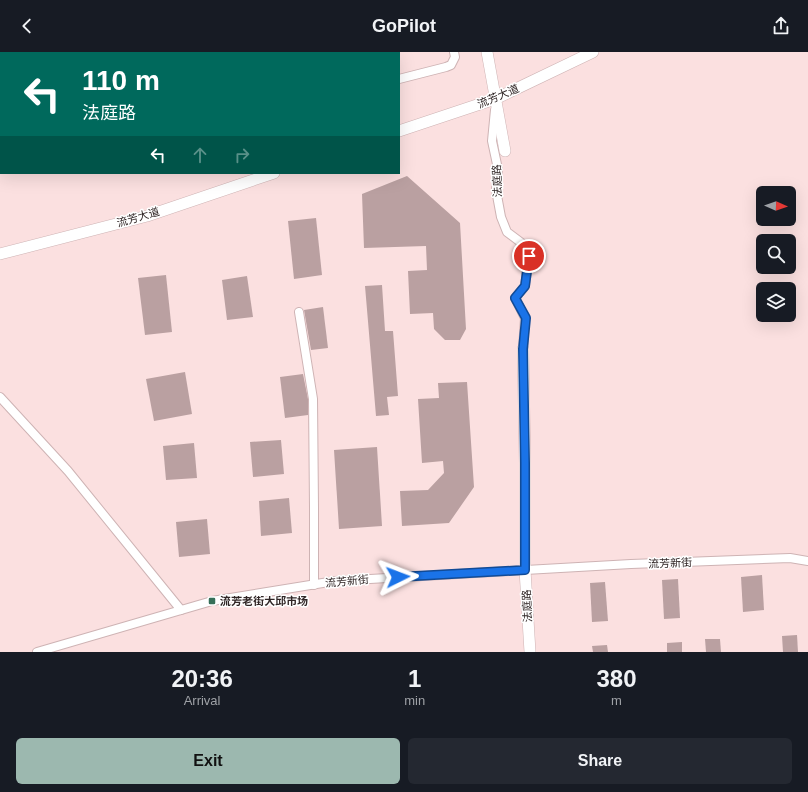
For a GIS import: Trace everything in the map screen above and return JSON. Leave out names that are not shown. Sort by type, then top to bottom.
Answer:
[{"type":"main road","points":[[487,52],[505,151]]},
{"type":"main road","name":"流芳大道","points":[[400,131],[495,99],[593,52]]},
{"type":"main road","name":"流芳大道","points":[[0,254],[147,216],[271,174]]},
{"type":"main road","name":"法庭路","points":[[523,349],[525,570],[530,652]]},
{"type":"street","points":[[400,79],[451,65],[455,57],[454,52]]},
{"type":"street","name":"法庭路","points":[[495,99],[492,141],[498,169],[496,190],[501,217],[507,232],[527,247],[529,256],[525,286],[515,298],[526,318],[523,349]]},
{"type":"street","points":[[299,312],[313,399],[314,584]]},
{"type":"street","points":[[0,397],[68,471],[182,610]]},
{"type":"street","name":"流芳新街","points":[[37,652],[212,601],[335,581],[631,564],[790,558],[808,561]]},
{"type":"building","points":[[407,176],[460,223],[466,329],[460,340],[445,340],[434,329],[433,313],[410,314],[408,271],[427,270],[426,246],[364,248],[362,194]]},
{"type":"building","points":[[316,218],[322,275],[294,279],[288,221]]},
{"type":"building","points":[[166,275],[172,332],[145,335],[138,278]]},
{"type":"building","points":[[247,276],[253,317],[227,320],[222,280]]},
{"type":"building","points":[[382,285],[385,331],[393,331],[398,396],[387,397],[389,415],[376,416],[365,286]]},
{"type":"building","points":[[323,307],[328,348],[311,350],[304,310]]},
{"type":"building","points":[[185,372],[192,414],[154,421],[146,379]]},
{"type":"building","points":[[303,374],[308,399],[308,415],[285,418],[280,377]]},
{"type":"building","points":[[467,382],[474,487],[449,523],[402,526],[400,491],[428,490],[444,473],[443,461],[422,463],[418,399],[439,398],[438,383]]},
{"type":"building","points":[[281,440],[284,474],[253,477],[250,442]]},
{"type":"building","points":[[194,443],[197,478],[166,480],[163,446]]},
{"type":"building","points":[[377,447],[382,526],[339,529],[334,450]]},
{"type":"building","points":[[289,498],[292,533],[261,536],[259,501]]},
{"type":"building","points":[[207,519],[210,554],[179,557],[176,522]]},
{"type":"building","points":[[762,575],[764,610],[743,612],[741,577]]},
{"type":"building","points":[[678,579],[680,618],[664,619],[662,580]]},
{"type":"building","points":[[605,582],[608,621],[592,622],[590,583]]},
{"type":"building","points":[[797,635],[798,652],[783,652],[782,636]]},
{"type":"building","points":[[705,639],[720,639],[721,652],[706,652]]},
{"type":"building","points":[[682,642],[682,652],[667,652],[667,643]]},
{"type":"building","points":[[607,645],[608,652],[593,652],[592,646]]},
{"type":"place","name":"流芳老街大邱市场","points":[[212,601]]},
{"type":"route","points":[[398,577],[525,570],[523,349],[526,318],[515,298],[525,286],[529,256]]}]
